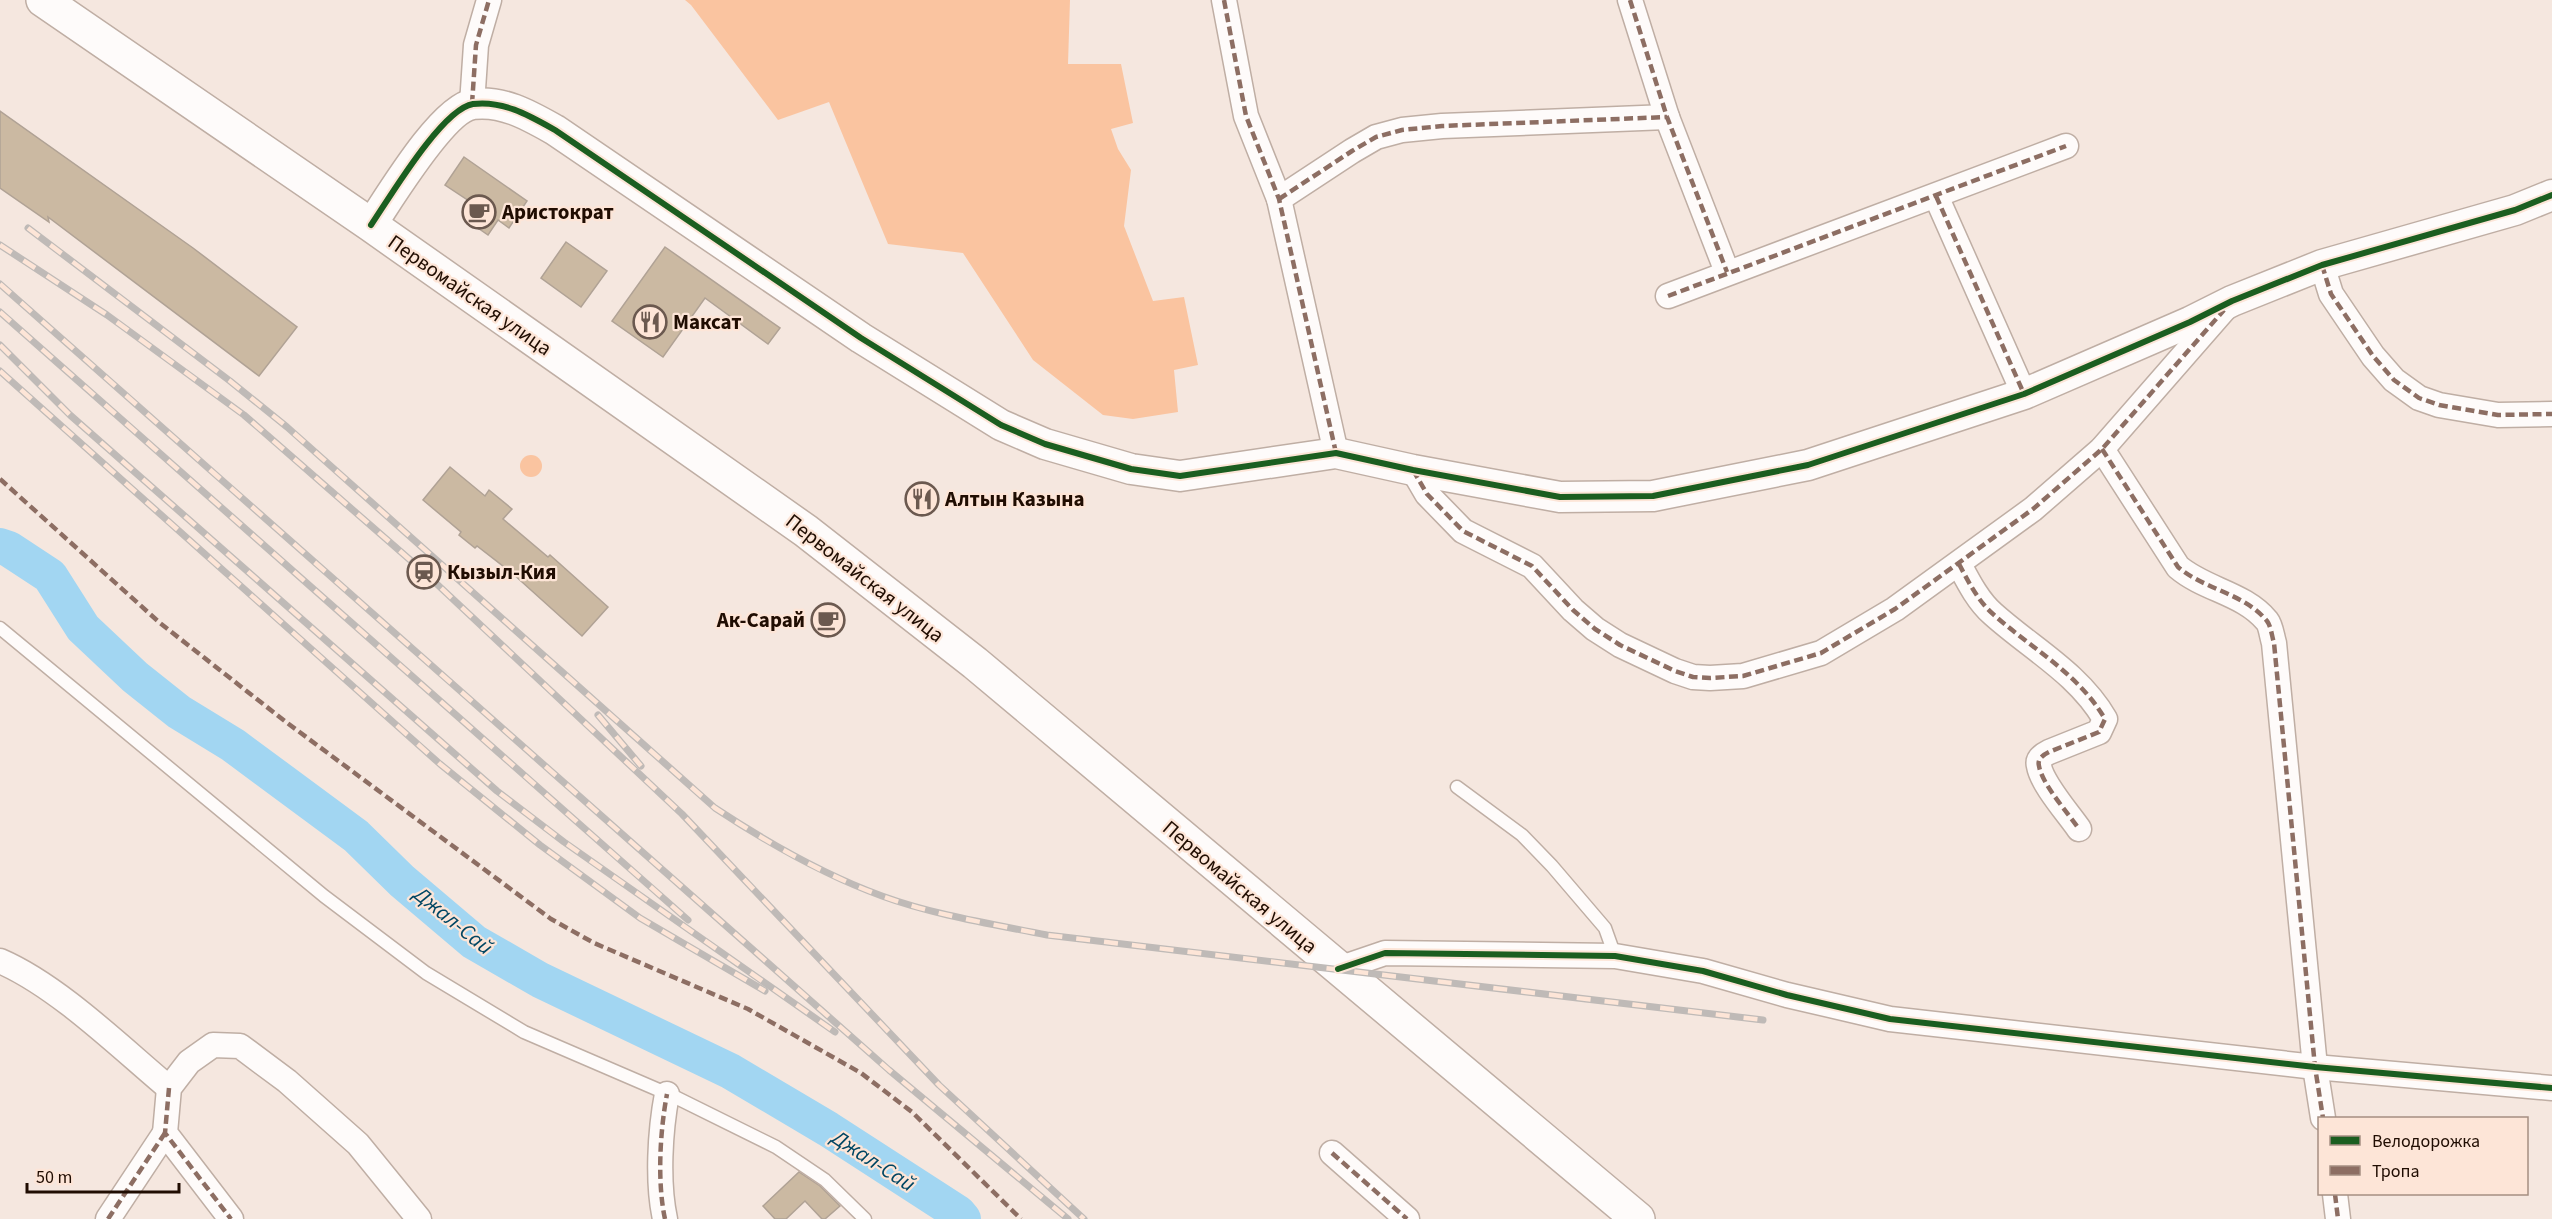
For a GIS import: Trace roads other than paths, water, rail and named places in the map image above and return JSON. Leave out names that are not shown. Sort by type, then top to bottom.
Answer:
[{"type":"main road","name":"Первомайская улица","points":[[44,0],[371,225],[806,531],[975,663],[1638,1219]]},
{"type":"street","points":[[472,104],[476,45],[489,0]]},
{"type":"street","points":[[1224,0],[1246,116],[1279,199],[1336,453]]},
{"type":"street","points":[[1630,0],[1666,117],[1728,272]]},
{"type":"street","points":[[371,225],[448,118],[472,104],[508,107],[547,126],[861,338],[1001,425],[1045,444],[1131,469],[1180,476],[1336,453],[1413,470],[1560,497],[1653,496],[1808,465],[2024,394],[2194,331]]},
{"type":"street","points":[[1279,199],[1352,151],[1377,137],[1402,130],[1666,117]]},
{"type":"street","points":[[1668,296],[2066,146]]},
{"type":"street","points":[[1413,470],[1428,494],[1463,531],[1532,566],[1573,610],[1595,629],[1620,645],[1693,676],[1710,678],[1743,676],[1821,653],[1895,609],[2033,508],[2102,449],[2194,331],[2232,301],[2322,265],[2515,210],[2552,195]]},
{"type":"street","points":[[1936,196],[2024,394]]},
{"type":"street","points":[[2322,265],[2331,294],[2373,356],[2394,380],[2419,398],[2439,405],[2498,415],[2552,414]]},
{"type":"street","points":[[2102,449],[2178,567],[2191,579],[2235,597],[2268,622],[2274,644],[2315,1067],[2323,1117]]},
{"type":"street","points":[[1959,564],[1972,588],[1991,613],[2051,659],[2081,686],[2105,719],[2099,732],[2049,752],[2039,760],[2038,766],[2046,781],[2079,829]]},
{"type":"street","points":[[1338,969],[1385,952],[1615,956],[1703,971],[1787,995],[1890,1020],[2315,1067],[2552,1088]]},
{"type":"street","points":[[0,961],[18,969],[57,996],[169,1088]]},
{"type":"street","points":[[108,1219],[165,1133],[169,1088],[189,1062],[213,1045],[240,1046],[286,1081],[358,1144],[419,1219]]},
{"type":"street","points":[[665,1219],[662,1203],[662,1120],[668,1094]]},
{"type":"street","points":[[165,1133],[231,1219]]},
{"type":"street","points":[[1332,1153],[1407,1219]]},
{"type":"street","points":[[2335,1195],[2338,1219]]},
{"type":"lane","points":[[0,628],[324,896],[426,973],[524,1032],[668,1094],[776,1146],[825,1180],[865,1219]]},
{"type":"lane","points":[[1457,787],[1522,835],[1560,874],[1605,928],[1615,956]]},
{"type":"waterway","name":"Джал-Сай","points":[[0,546],[9,549],[50,576],[83,628],[135,677],[179,712],[233,745],[356,836],[402,881],[474,942],[540,980],[730,1071],[828,1129],[958,1213],[963,1219]]},
{"type":"railway","points":[[28,228],[287,427],[715,808],[775,845],[838,878],[922,909],[1047,935],[1763,1020]]},
{"type":"railway","points":[[0,245],[107,315],[244,415],[424,572],[682,814],[939,1085],[1084,1219]]},
{"type":"railway","points":[[0,284],[889,1070],[1068,1219]]},
{"type":"railway","points":[[0,312],[688,920]]},
{"type":"railway","points":[[0,345],[70,415],[497,791],[564,842],[835,1032]]},
{"type":"railway","points":[[0,371],[440,764],[540,845],[640,918],[765,991]]},
{"type":"railway","points":[[598,715],[641,766]]},
{"type":"place","name":"Аристократ","points":[[479,212]]},
{"type":"place","name":"Максат","points":[[650,322]]},
{"type":"place","name":"Алтын Казына","points":[[922,499]]},
{"type":"place","name":"Кызыл-Кия","points":[[424,572]]},
{"type":"place","name":"Ак-Сарай","points":[[828,620]]}]
